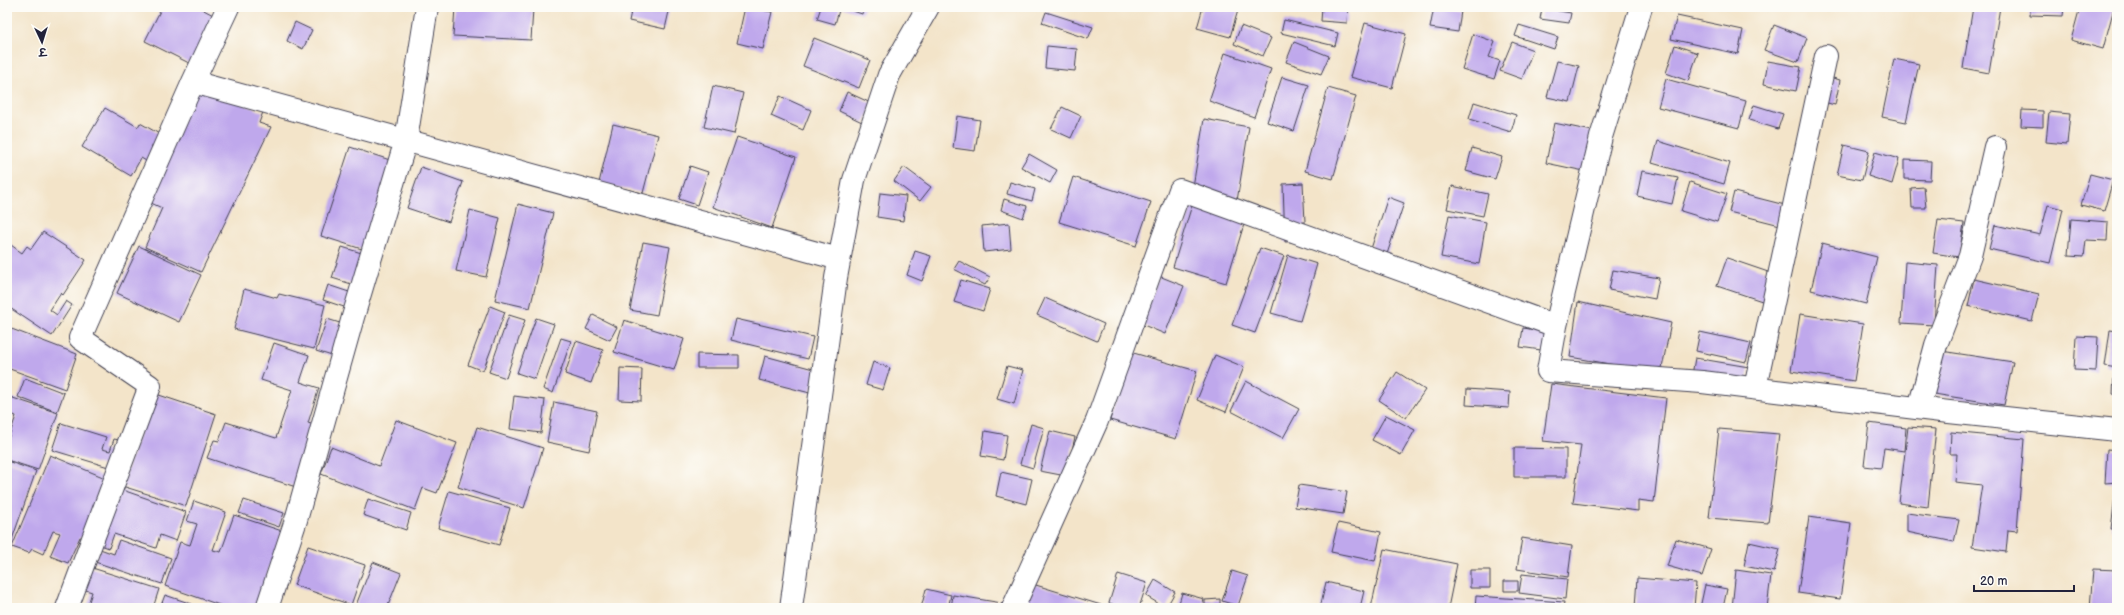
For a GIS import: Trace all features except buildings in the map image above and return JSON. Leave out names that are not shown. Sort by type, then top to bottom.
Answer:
[{"type":"street","points":[[67,608],[150,386],[80,338],[193,82],[228,7]]},
{"type":"street","points":[[267,608],[296,520],[353,317],[406,140],[427,7]]},
{"type":"street","points":[[791,608],[839,260],[854,180],[889,75],[928,7]]},
{"type":"street","points":[[1641,7],[1601,137],[1556,326],[1548,371],[1702,382],[1949,412],[2117,430]]},
{"type":"street","points":[[1755,388],[1826,56]]},
{"type":"street","points":[[193,82],[839,260]]},
{"type":"street","points":[[1949,412],[1919,408],[1936,345],[1970,256],[1995,147]]},
{"type":"street","points":[[1014,608],[1096,421],[1180,190],[1556,326]]}]
